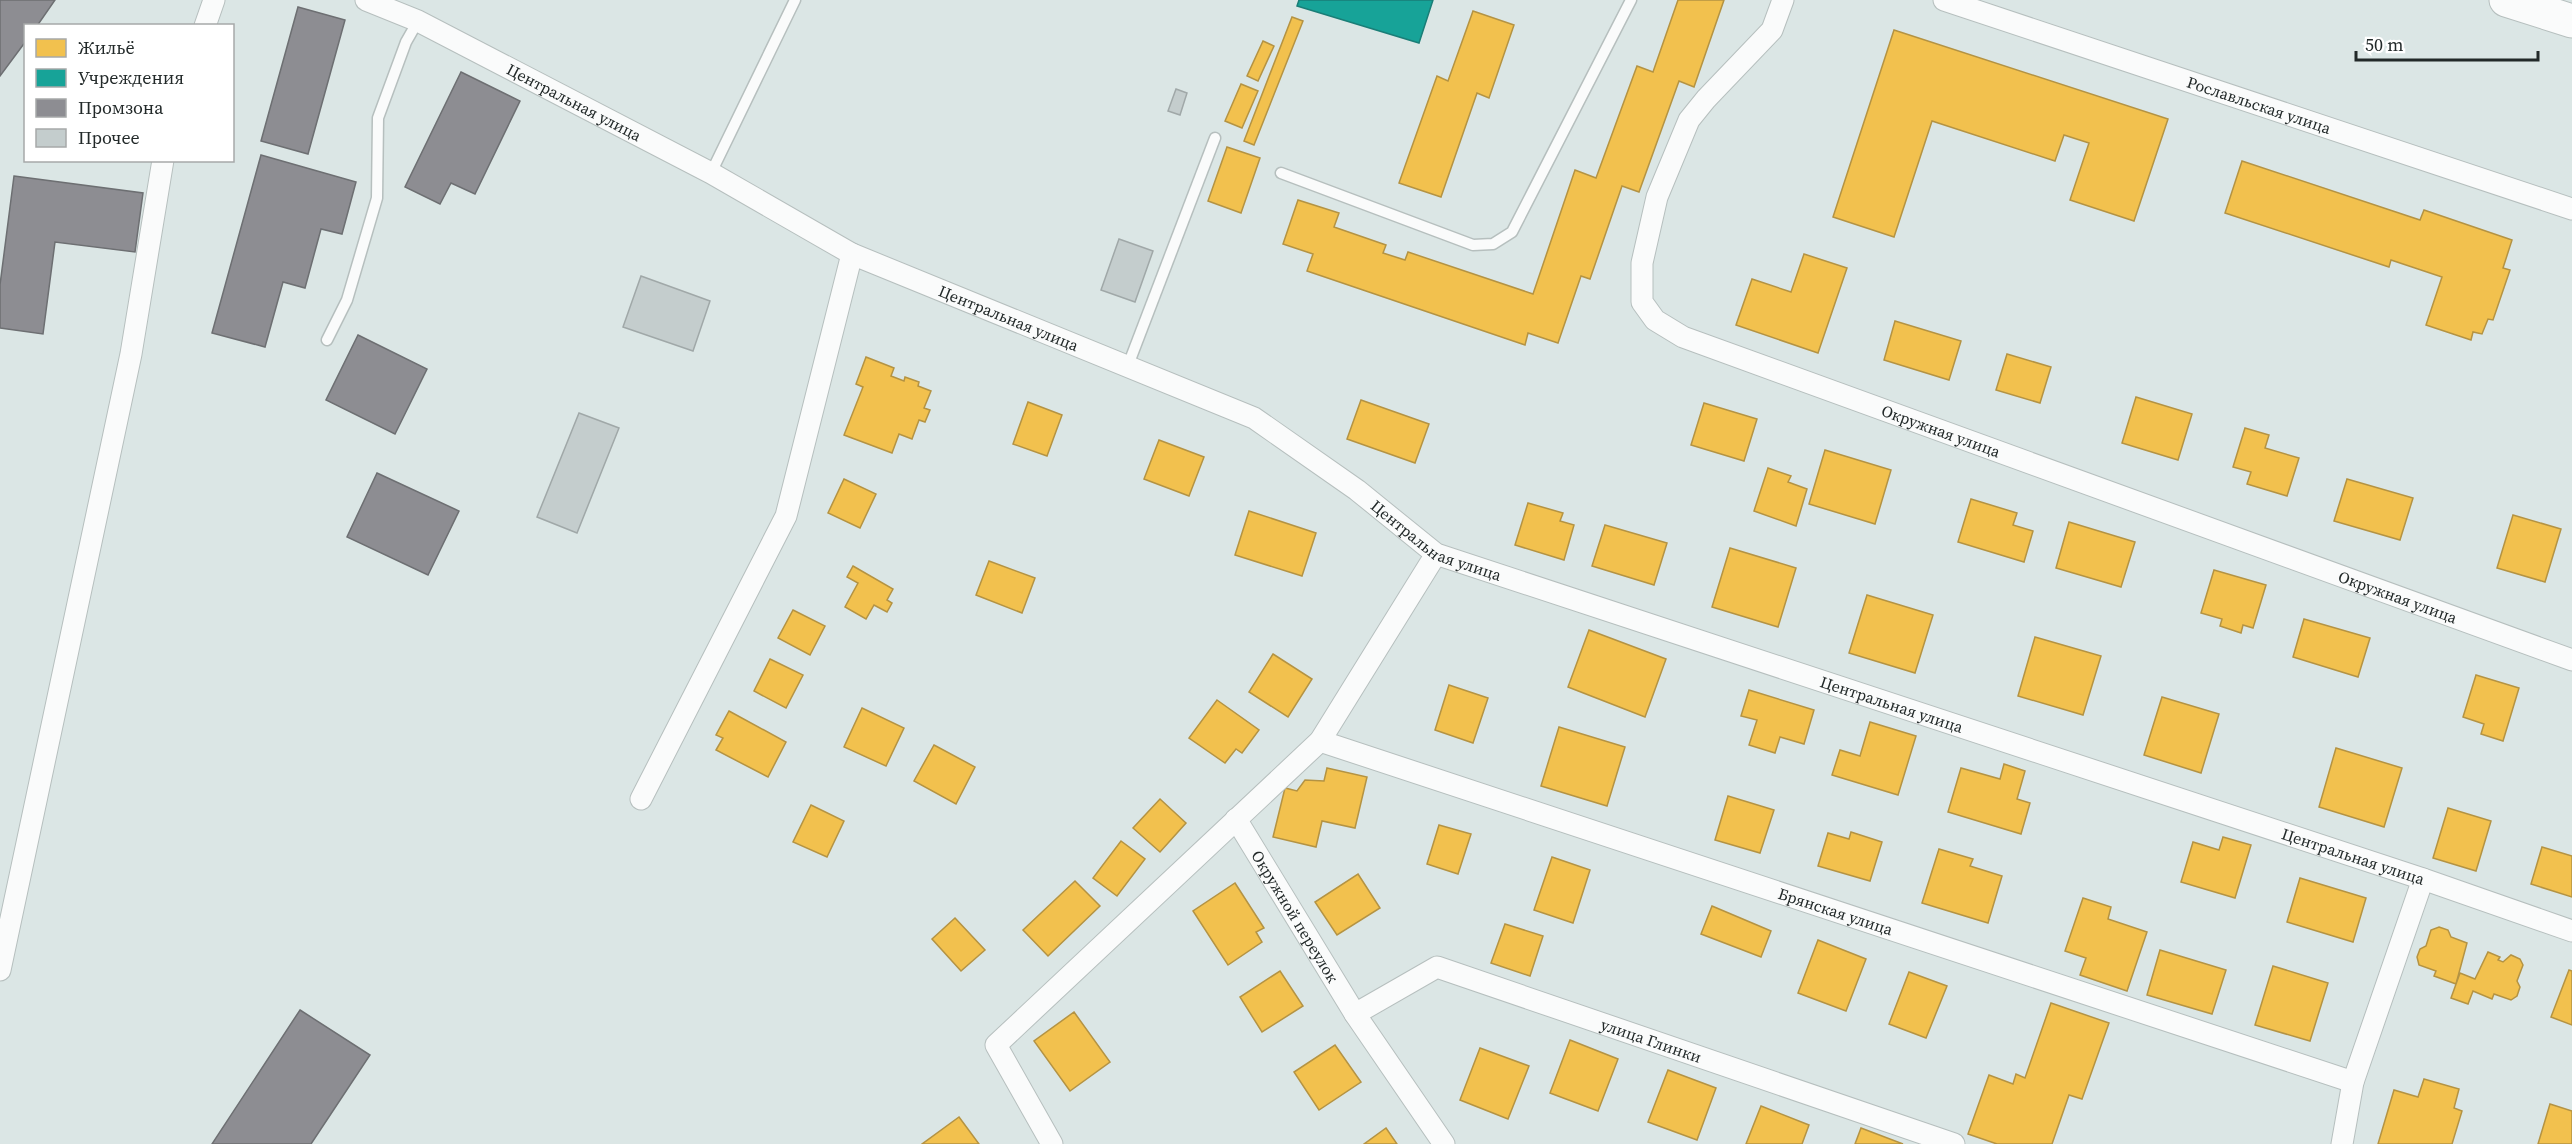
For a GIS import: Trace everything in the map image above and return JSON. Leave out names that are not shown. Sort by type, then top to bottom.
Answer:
[{"type":"main road","points":[[2506,0],[2572,21]]},
{"type":"street","points":[[206,24],[214,0]]},
{"type":"street","name":"Центральная улица","points":[[366,0],[418,21],[711,173],[852,254],[1254,418],[1357,490],[1436,554],[2423,879],[2572,931]]},
{"type":"street","name":"Окружная улица","points":[[1783,0],[1772,30],[1689,120],[1658,197],[1642,263],[1642,302],[1655,320],[1683,337],[2572,660]]},
{"type":"street","name":"Рославльская улица","points":[[1944,0],[2571,207]]},
{"type":"street","points":[[0,970],[131,354],[164,162]]},
{"type":"street","points":[[641,799],[786,516],[852,254]]},
{"type":"street","points":[[1052,1144],[996,1045],[1320,741],[1436,554]]},
{"type":"street","name":"Брянская улица","points":[[1320,741],[2353,1082]]},
{"type":"street","name":"Окружной переулок","points":[[1236,819],[1355,1014],[1444,1144]]},
{"type":"street","points":[[2342,1144],[2353,1082],[2423,879]]},
{"type":"street","name":"улица Глинки","points":[[1355,1014],[1437,967],[1954,1144]]},
{"type":"lane","points":[[711,173],[795,0]]},
{"type":"lane","points":[[1281,173],[1473,244],[1493,244],[1512,232],[1631,0]]},
{"type":"lane","points":[[327,340],[347,300],[376,198],[378,118],[406,42],[418,21]]},
{"type":"lane","points":[[1127,368],[1215,138]]},
{"type":"building: Жильё","points":[[1678,0],[1724,0],[1694,87],[1679,81],[1639,192],[1622,186],[1590,279],[1581,276],[1558,343],[1528,333],[1525,345],[1307,271],[1313,254],[1283,244],[1298,200],[1339,213],[1334,227],[1386,245],[1383,253],[1405,260],[1408,252],[1533,294],[1575,170],[1596,178],[1637,66],[1653,72]]},
{"type":"building: Жильё","points":[[1473,11],[1514,25],[1489,98],[1477,93],[1441,197],[1399,183],[1437,76],[1448,81]]},
{"type":"building: Жильё","points":[[1292,17],[1303,21],[1254,145],[1244,141]]},
{"type":"building: Жильё","points":[[1894,30],[2168,119],[2134,221],[2070,200],[2089,143],[2064,135],[2055,161],[1932,121],[1894,237],[1833,217]]},
{"type":"building: Жильё","points":[[1263,41],[1274,46],[1258,81],[1247,76]]},
{"type":"building: Жильё","points":[[1241,84],[1258,91],[1242,128],[1225,121]]},
{"type":"building: Жильё","points":[[1227,147],[1260,158],[1241,213],[1208,201]]},
{"type":"building: Жильё","points":[[2242,161],[2420,220],[2424,210],[2512,240],[2503,268],[2510,270],[2493,320],[2488,319],[2482,334],[2473,332],[2471,340],[2426,325],[2442,277],[2391,260],[2389,267],[2225,213]]},
{"type":"building: Жильё","points":[[1804,254],[1847,268],[1818,353],[1736,325],[1752,279],[1791,292]]},
{"type":"building: Жильё","points":[[1895,321],[1961,341],[1949,380],[1884,360]]},
{"type":"building: Жильё","points":[[2007,354],[2051,367],[2040,403],[1996,390]]},
{"type":"building: Жильё","points":[[866,357],[894,368],[891,376],[904,381],[905,377],[919,382],[918,386],[931,391],[924,408],[930,410],[925,422],[919,420],[912,439],[899,434],[892,453],[844,435],[863,387],[856,384]]},
{"type":"building: Жильё","points":[[2136,397],[2192,414],[2178,460],[2122,443]]},
{"type":"building: Жильё","points":[[1361,400],[1429,424],[1415,463],[1347,439]]},
{"type":"building: Жильё","points":[[1028,402],[1062,415],[1047,456],[1013,444]]},
{"type":"building: Жильё","points":[[1704,403],[1757,419],[1744,461],[1691,445]]},
{"type":"building: Жильё","points":[[2245,428],[2269,435],[2265,448],[2299,458],[2287,496],[2247,484],[2251,472],[2233,467]]},
{"type":"building: Жильё","points":[[1159,440],[1204,457],[1189,496],[1144,479]]},
{"type":"building: Жильё","points":[[1825,450],[1891,470],[1875,524],[1809,504]]},
{"type":"building: Жильё","points":[[1768,468],[1791,476],[1788,482],[1807,489],[1796,526],[1754,511]]},
{"type":"building: Жильё","points":[[844,479],[876,494],[860,528],[828,513]]},
{"type":"building: Жильё","points":[[2347,479],[2413,498],[2400,540],[2334,521]]},
{"type":"building: Жильё","points":[[1971,499],[2017,513],[2013,525],[2033,531],[2024,562],[1958,542]]},
{"type":"building: Жильё","points":[[1528,503],[1563,513],[1560,521],[1574,525],[1564,560],[1515,545]]},
{"type":"building: Жильё","points":[[1249,511],[1316,533],[1302,576],[1235,555]]},
{"type":"building: Жильё","points":[[2513,515],[2561,529],[2545,582],[2497,568]]},
{"type":"building: Жильё","points":[[2069,522],[2135,542],[2121,587],[2056,568]]},
{"type":"building: Жильё","points":[[1605,525],[1667,543],[1654,585],[1592,566]]},
{"type":"building: Жильё","points":[[1730,548],[1796,568],[1778,627],[1712,607]]},
{"type":"building: Жильё","points":[[989,561],[1035,578],[1022,613],[976,595]]},
{"type":"building: Жильё","points":[[853,566],[893,589],[887,600],[892,603],[887,612],[874,605],[866,619],[845,607],[858,583],[847,577]]},
{"type":"building: Жильё","points":[[2214,570],[2266,585],[2253,628],[2243,625],[2241,633],[2220,626],[2222,619],[2201,613]]},
{"type":"building: Жильё","points":[[1867,595],[1933,615],[1915,673],[1849,653]]},
{"type":"building: Жильё","points":[[793,610],[825,626],[810,655],[778,638]]},
{"type":"building: Жильё","points":[[2304,619],[2370,638],[2358,677],[2293,657]]},
{"type":"building: Жильё","points":[[1589,630],[1666,659],[1645,717],[1568,687]]},
{"type":"building: Жильё","points":[[2035,637],[2101,656],[2083,715],[2018,696]]},
{"type":"building: Жильё","points":[[1273,654],[1312,679],[1288,717],[1249,692]]},
{"type":"building: Жильё","points":[[770,659],[803,675],[786,708],[754,691]]},
{"type":"building: Жильё","points":[[2476,675],[2519,688],[2503,741],[2481,734],[2484,724],[2463,717]]},
{"type":"building: Жильё","points":[[1449,685],[1488,698],[1473,743],[1435,730]]},
{"type":"building: Жильё","points":[[1749,690],[1814,710],[1804,744],[1780,737],[1775,753],[1749,745],[1757,720],[1741,716]]},
{"type":"building: Жильё","points":[[2162,697],[2219,714],[2201,773],[2144,755]]},
{"type":"building: Жильё","points":[[1217,700],[1259,730],[1242,753],[1236,749],[1225,763],[1189,738]]},
{"type":"building: Жильё","points":[[862,708],[904,728],[886,766],[844,747]]},
{"type":"building: Жильё","points":[[729,711],[786,742],[768,777],[716,750],[723,738],[716,735]]},
{"type":"building: Жильё","points":[[1870,722],[1916,736],[1898,795],[1832,775],[1840,750],[1860,756]]},
{"type":"building: Жильё","points":[[1559,727],[1625,747],[1607,806],[1541,786]]},
{"type":"building: Жильё","points":[[934,745],[975,767],[956,804],[914,781]]},
{"type":"building: Жильё","points":[[2336,748],[2402,768],[2384,827],[2319,807]]},
{"type":"building: Жильё","points":[[2004,764],[2025,771],[2017,799],[2030,803],[2021,834],[1948,812],[1961,768],[2000,779]]},
{"type":"building: Жильё","points":[[1327,768],[1367,777],[1355,828],[1322,821],[1316,847],[1273,837],[1285,788],[1297,791],[1305,780],[1324,781]]},
{"type":"building: Жильё","points":[[1728,796],[1774,810],[1760,853],[1715,840]]},
{"type":"building: Жильё","points":[[1160,799],[1186,823],[1160,852],[1133,828]]},
{"type":"building: Жильё","points":[[811,805],[844,821],[827,857],[793,842]]},
{"type":"building: Жильё","points":[[2448,808],[2491,821],[2476,871],[2433,858]]},
{"type":"building: Жильё","points":[[1439,825],[1471,834],[1458,874],[1427,864]]},
{"type":"building: Жильё","points":[[1851,832],[1882,842],[1870,881],[1818,866],[1828,833],[1849,839]]},
{"type":"building: Жильё","points":[[2223,837],[2251,845],[2235,898],[2181,882],[2193,842],[2219,850]]},
{"type":"building: Жильё","points":[[1121,841],[1145,859],[1117,896],[1093,878]]},
{"type":"building: Жильё","points":[[2542,847],[2572,856],[2572,897],[2531,884]]},
{"type":"building: Жильё","points":[[1939,849],[1973,859],[1970,866],[2002,876],[1988,923],[1922,903]]},
{"type":"building: Жильё","points":[[1552,857],[1590,870],[1573,923],[1534,910]]},
{"type":"building: Жильё","points":[[1358,874],[1380,908],[1337,935],[1315,902]]},
{"type":"building: Жильё","points":[[2300,878],[2366,898],[2353,942],[2287,922]]},
{"type":"building: Жильё","points":[[1075,881],[1100,906],[1048,956],[1023,930]]},
{"type":"building: Жильё","points":[[1235,883],[1264,928],[1256,932],[1262,942],[1228,965],[1193,911]]},
{"type":"building: Жильё","points":[[2083,898],[2111,907],[2108,919],[2147,932],[2127,991],[2080,975],[2086,958],[2065,951]]},
{"type":"building: Жильё","points":[[1712,906],[1771,931],[1761,957],[1701,934]]},
{"type":"building: Жильё","points":[[955,918],[985,950],[961,971],[932,939]]},
{"type":"building: Жильё","points":[[1505,924],[1543,936],[1530,976],[1491,963]]},
{"type":"building: Жильё","points":[[2439,927],[2448,930],[2451,937],[2467,943],[2456,984],[2434,976],[2436,971],[2419,965],[2417,957],[2420,949],[2426,946],[2431,930]]},
{"type":"building: Жильё","points":[[1818,940],[1866,959],[1846,1011],[1798,993]]},
{"type":"building: Жильё","points":[[2160,950],[2226,970],[2212,1014],[2147,995]]},
{"type":"building: Жильё","points":[[2488,952],[2500,957],[2498,960],[2503,962],[2511,955],[2520,959],[2523,965],[2517,981],[2520,987],[2517,996],[2511,1000],[2494,994],[2492,999],[2473,991],[2468,1004],[2451,998],[2460,973],[2475,979]]},
{"type":"building: Жильё","points":[[2273,966],[2328,983],[2310,1041],[2255,1025]]},
{"type":"building: Жильё","points":[[2569,970],[2572,971],[2572,1025],[2551,1017]]},
{"type":"building: Жильё","points":[[1280,971],[1303,1006],[1262,1032],[1240,997]]},
{"type":"building: Жильё","points":[[1909,972],[1947,986],[1926,1038],[1889,1024]]},
{"type":"building: Жильё","points":[[2051,1003],[2109,1023],[2082,1099],[2069,1095],[2052,1144],[1997,1144],[1968,1134],[1989,1075],[2013,1084],[2016,1074],[2025,1078]]},
{"type":"building: Жильё","points":[[1074,1012],[1110,1062],[1070,1091],[1034,1041]]},
{"type":"building: Жильё","points":[[1570,1040],[1618,1059],[1598,1111],[1550,1093]]},
{"type":"building: Жильё","points":[[1335,1045],[1361,1082],[1319,1110],[1294,1072]]},
{"type":"building: Жильё","points":[[1480,1048],[1529,1066],[1508,1119],[1460,1100]]},
{"type":"building: Жильё","points":[[1668,1070],[1716,1088],[1697,1140],[1648,1122]]},
{"type":"building: Жильё","points":[[2424,1079],[2459,1089],[2454,1108],[2462,1111],[2452,1144],[2378,1144],[2394,1090],[2418,1097]]},
{"type":"building: Жильё","points":[[2550,1104],[2572,1111],[2572,1144],[2538,1144]]},
{"type":"building: Жильё","points":[[1761,1106],[1809,1125],[1802,1144],[1746,1144]]},
{"type":"building: Жильё","points":[[959,1117],[979,1144],[922,1144]]},
{"type":"building: Жильё","points":[[1386,1128],[1397,1144],[1364,1144]]},
{"type":"building: Жильё","points":[[1861,1128],[1903,1144],[1855,1144]]},
{"type":"building: Учреждения","points":[[1299,0],[1433,0],[1419,43],[1297,6]]},
{"type":"building: Промзона","points":[[0,0],[55,0],[38,24],[24,24],[24,44],[0,76]]},
{"type":"building: Промзона","points":[[298,7],[345,20],[308,154],[261,141]]},
{"type":"building: Промзона","points":[[461,72],[520,101],[475,194],[451,183],[440,204],[405,187]]},
{"type":"building: Промзона","points":[[261,155],[356,182],[342,234],[321,229],[305,288],[283,282],[265,347],[212,333]]},
{"type":"building: Промзона","points":[[14,176],[143,193],[135,252],[55,242],[43,334],[0,328],[0,285]]},
{"type":"building: Промзона","points":[[358,335],[427,369],[395,434],[326,400]]},
{"type":"building: Промзона","points":[[377,473],[459,511],[428,575],[347,537]]},
{"type":"building: Промзона","points":[[300,1010],[370,1055],[311,1144],[212,1144]]},
{"type":"building: Прочее","points":[[1176,89],[1187,93],[1180,115],[1168,111]]},
{"type":"building: Прочее","points":[[1119,239],[1153,251],[1135,302],[1101,290]]},
{"type":"building: Прочее","points":[[641,276],[710,301],[693,351],[623,327]]},
{"type":"building: Прочее","points":[[579,413],[619,428],[577,533],[537,517]]}]
